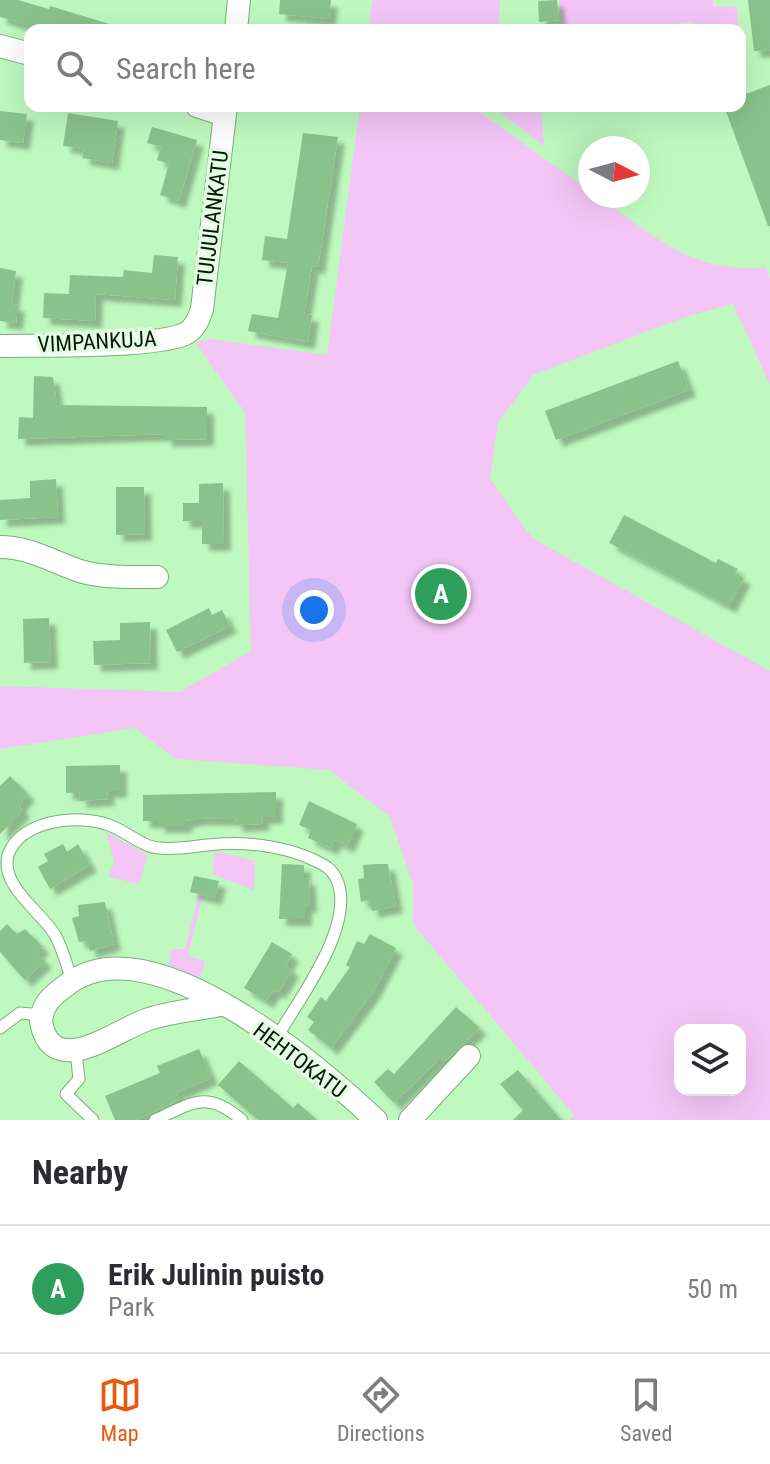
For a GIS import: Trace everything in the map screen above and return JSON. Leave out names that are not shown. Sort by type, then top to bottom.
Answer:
[{"type":"street","points":[[237,24],[239,0]]},
{"type":"street","points":[[0,46],[24,52]]},
{"type":"street","name":"TUIJULANKATU","points":[[193,328],[202,309],[226,112]]},
{"type":"street","name":"VIMPANKUJA","points":[[0,346],[138,341],[182,335],[193,328]]},
{"type":"street","points":[[0,547],[24,549],[98,575],[157,577]]},
{"type":"street","name":"HEHTOKATU","points":[[42,1015],[50,998],[72,981],[108,969],[136,970],[203,993],[277,1037],[316,1066],[376,1120]]},
{"type":"street","points":[[42,1015],[42,1030],[50,1042],[62,1050],[76,1052],[146,1020],[220,1005]]},
{"type":"street","points":[[410,1120],[469,1056]]},
{"type":"lane","points":[[72,981],[54,934],[18,893],[9,877],[6,858],[15,842],[35,828],[81,821],[107,824],[154,848],[239,844],[296,852],[330,868],[338,881],[341,909],[338,930],[277,1037]]},
{"type":"lane","points":[[0,1028],[20,1013],[42,1015]]},
{"type":"lane","points":[[76,1052],[79,1079],[66,1094],[93,1120]]},
{"type":"lane","points":[[155,1120],[207,1099],[219,1102],[242,1120]]},
{"type":"shaded area","points":[[372,0],[500,0],[499,24],[370,24]]},
{"type":"shaded area","points":[[559,0],[713,0],[714,7],[736,6],[738,24],[692,22],[562,24]]},
{"type":"shaded area","points":[[359,112],[479,112],[578,182],[578,208],[614,208],[675,249],[716,265],[766,267],[770,279],[770,385],[733,304],[685,317],[533,375],[498,423],[490,479],[532,538],[770,671],[770,1120],[570,1120],[574,1115],[413,924],[413,884],[390,817],[329,770],[176,759],[135,728],[0,749],[0,686],[180,692],[251,651],[245,412],[195,342],[210,339],[327,355]]},
{"type":"shaded area","points":[[500,112],[541,112],[544,146]]},
{"type":"shaded area","points":[[106,832],[148,855],[139,884],[109,877],[114,860]]},
{"type":"shaded area","points":[[215,851],[255,861],[254,890],[212,874]]},
{"type":"shaded area","points":[[199,894],[203,895],[188,956],[205,961],[202,974],[194,981],[172,973],[168,965],[172,949],[185,949]]},
{"type":"building","points":[[0,0],[18,0],[109,24],[24,24],[0,17]]},
{"type":"building","points":[[280,0],[331,0],[329,19],[279,14]]},
{"type":"building","points":[[557,0],[559,20],[539,22],[538,1]]},
{"type":"building","points":[[748,0],[770,0],[770,50],[754,51]]},
{"type":"building","points":[[770,85],[770,226],[726,112],[746,112],[746,94]]},
{"type":"building","points":[[0,111],[27,114],[23,143],[0,140]]},
{"type":"building","points":[[68,113],[118,121],[112,163],[82,158],[84,149],[63,146]]},
{"type":"building","points":[[152,127],[197,140],[179,201],[160,195],[169,164],[157,160],[161,147],[147,143]]},
{"type":"building","points":[[303,133],[338,137],[318,267],[312,266],[304,314],[312,315],[308,342],[248,331],[252,314],[278,318],[288,263],[262,260],[265,236],[287,239]]},
{"type":"building","points":[[154,255],[178,257],[175,300],[96,294],[95,321],[43,318],[44,293],[69,294],[70,275],[123,277],[124,270],[152,273]]},
{"type":"building","points":[[0,268],[16,271],[12,304],[18,305],[16,323],[0,321]]},
{"type":"building","points":[[678,361],[689,390],[556,440],[545,411]]},
{"type":"building","points":[[34,376],[53,377],[57,405],[207,407],[207,439],[165,440],[165,434],[18,439],[19,417],[33,418]]},
{"type":"building","points":[[56,479],[58,517],[0,520],[0,500],[30,498],[30,481]]},
{"type":"building","points":[[223,483],[224,544],[202,544],[202,521],[183,521],[183,503],[199,503],[199,484]]},
{"type":"building","points":[[116,487],[144,487],[145,534],[116,535]]},
{"type":"building","points":[[624,515],[716,563],[718,559],[738,569],[735,573],[744,578],[729,606],[609,543]]},
{"type":"building","points":[[209,608],[212,615],[222,610],[230,626],[177,652],[166,630]]},
{"type":"building","points":[[49,618],[51,662],[24,663],[23,619]]},
{"type":"building","points":[[150,622],[151,663],[94,665],[93,641],[120,640],[120,623]]},
{"type":"building","points":[[120,765],[120,791],[107,791],[108,799],[79,801],[80,793],[66,793],[66,766]]},
{"type":"building","points":[[10,776],[28,794],[19,805],[23,811],[0,834],[0,786]]},
{"type":"building","points":[[276,792],[276,817],[263,817],[262,824],[235,825],[236,819],[199,818],[185,821],[185,826],[158,826],[158,821],[143,821],[143,795]]},
{"type":"building","points":[[309,801],[357,824],[347,846],[335,840],[331,848],[308,838],[311,830],[299,825]]},
{"type":"building","points":[[63,844],[67,852],[78,844],[90,865],[50,889],[38,867],[48,861],[44,854]]},
{"type":"building","points":[[282,864],[304,865],[304,878],[309,879],[310,906],[305,906],[305,919],[279,919]]},
{"type":"building","points":[[388,864],[396,906],[372,911],[369,900],[361,902],[358,879],[364,878],[363,865]]},
{"type":"building","points":[[194,876],[219,881],[215,898],[190,892]]},
{"type":"building","points":[[105,902],[114,944],[90,951],[87,941],[79,942],[72,918],[79,916],[78,905]]},
{"type":"building","points":[[7,924],[17,934],[25,929],[42,946],[37,953],[45,961],[25,980],[0,952],[0,931]]},
{"type":"building","points":[[370,934],[396,948],[373,992],[331,1048],[308,1030],[314,1022],[307,1017],[321,997],[326,1001],[350,967],[346,965],[357,941],[364,944]]},
{"type":"building","points":[[272,942],[292,954],[286,966],[292,970],[279,992],[274,990],[266,1001],[244,988]]},
{"type":"building","points":[[456,1007],[480,1028],[444,1062],[440,1058],[394,1103],[374,1082],[388,1069],[394,1074]]},
{"type":"building","points":[[199,1049],[211,1078],[176,1093],[179,1100],[150,1114],[135,1120],[115,1120],[105,1096],[160,1073],[157,1066]]},
{"type":"building","points":[[239,1061],[293,1108],[298,1103],[317,1120],[258,1120],[218,1085]]},
{"type":"building","points":[[518,1070],[561,1120],[513,1120],[523,1110],[500,1084]]},
{"type":"place","name":"Erik Julinin puisto","points":[[441,594]]}]
